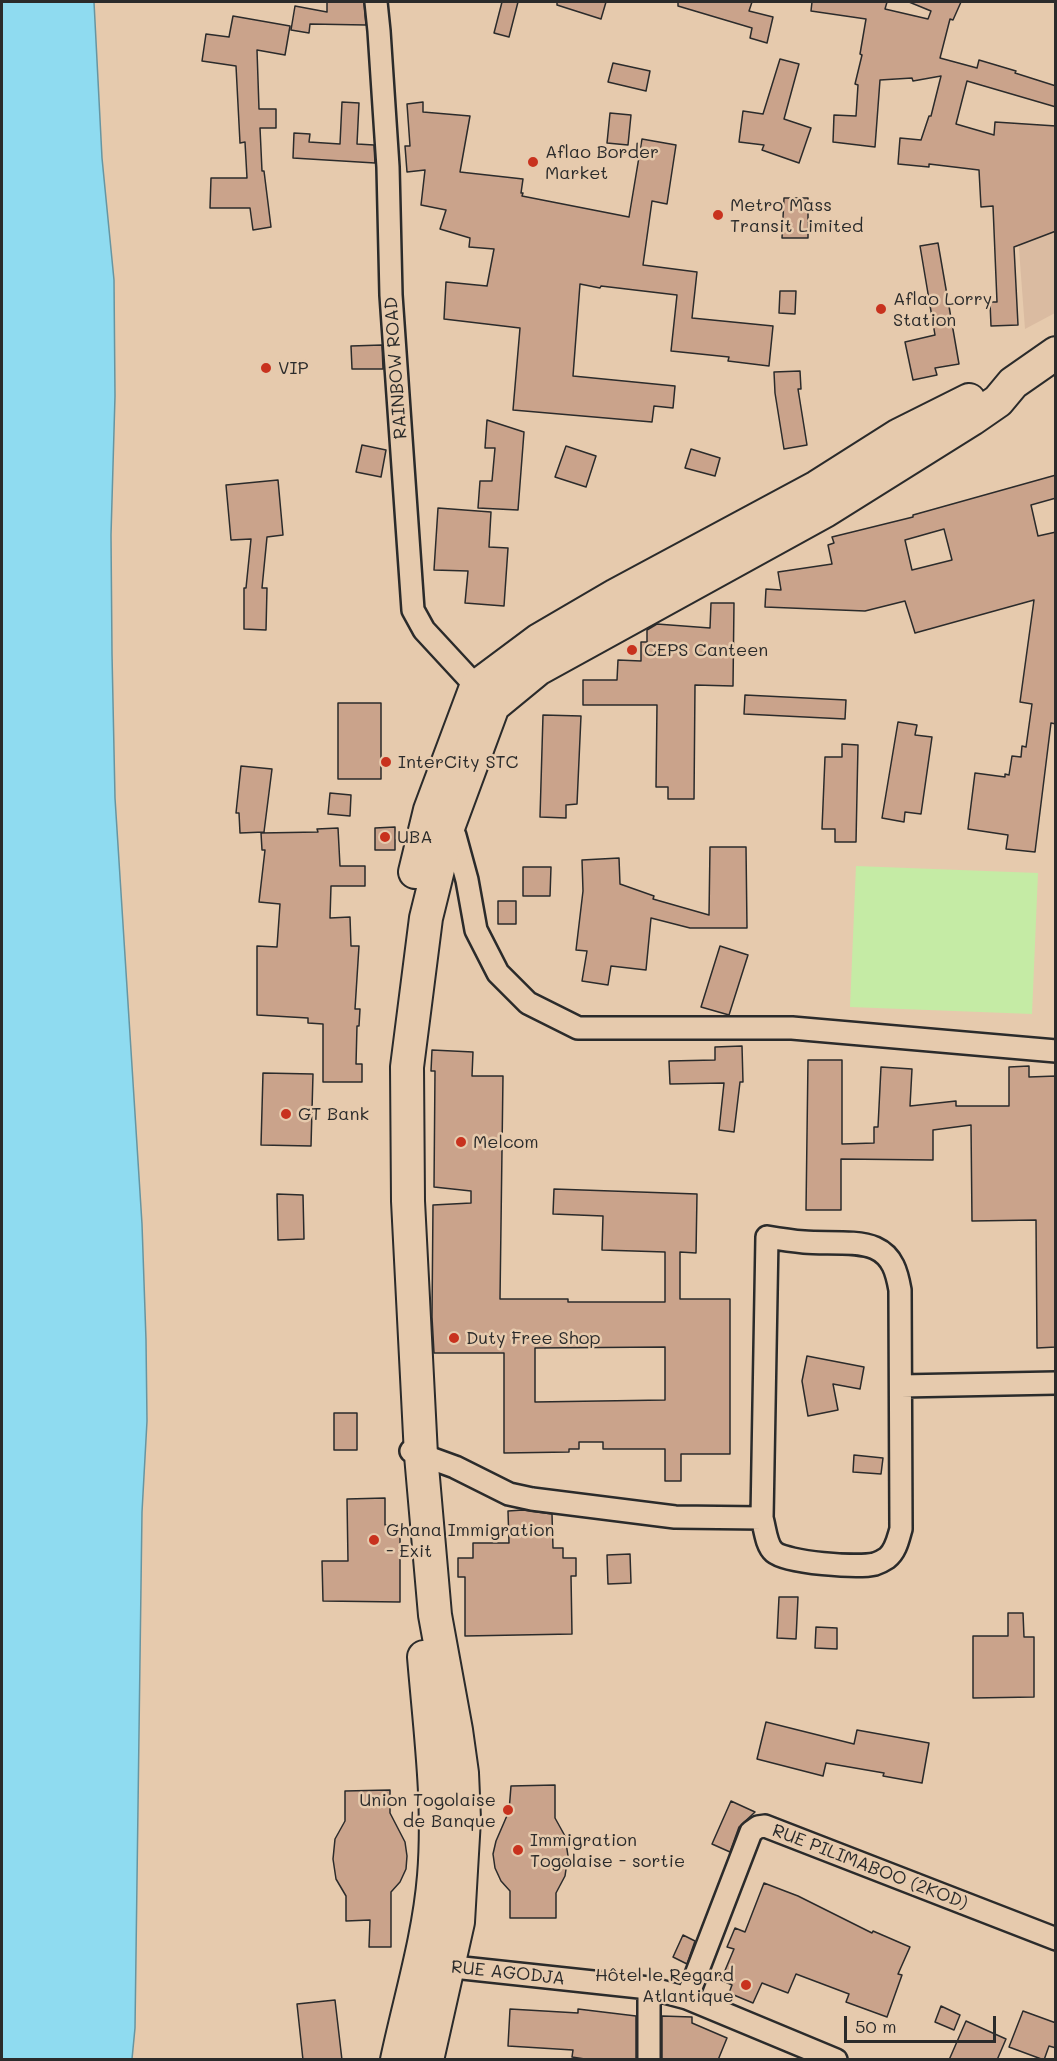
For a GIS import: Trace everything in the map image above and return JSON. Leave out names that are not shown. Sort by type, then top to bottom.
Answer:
[{"type":"highway","points":[[398,2060],[434,1964],[458,1922],[464,1819],[462,1773],[456,1731],[428,1614],[413,1452],[407,1067],[440,818],[484,696],[539,640],[817,487],[900,435],[970,400],[1013,383],[1056,353]]},
{"type":"highway","points":[[427,2060],[434,1964]]},
{"type":"street","name":"RAINBOW ROAD","points":[[376,2],[380,31],[388,167],[391,295],[414,610],[424,630],[484,696]]},
{"type":"street","points":[[440,818],[455,837],[467,880],[476,930],[498,973],[528,1003],[578,1028],[792,1028],[1056,1051]]},
{"type":"street","points":[[767,1237],[803,1242],[856,1244],[875,1248],[888,1257],[897,1271],[900,1290],[901,1386],[901,1529],[897,1544],[888,1557],[876,1564],[852,1564],[789,1559],[774,1552],[769,1547],[762,1518],[767,1237]]},
{"type":"street","points":[[901,1386],[1056,1383]]},
{"type":"street","points":[[413,1452],[455,1467],[509,1494],[532,1499],[675,1517],[762,1518]]},
{"type":"street","name":"RUE PILIMABOO (2KOD)","points":[[687,1998],[751,1832],[758,1827],[765,1826],[1056,1939]]},
{"type":"street","name":"RUE AGODJA","points":[[434,1964],[649,1988],[687,1998],[836,2060]]},
{"type":"street","points":[[649,1988],[649,2060]]},
{"type":"shaded area","points":[[1055,193],[1055,313],[1025,329],[1016,209]]},
{"type":"green space","points":[[856,866],[1038,873],[1032,1014],[850,1007]]},
{"type":"water","points":[[2,2],[94,2],[102,158],[114,280],[115,396],[111,535],[115,798],[142,1224],[147,1421],[142,1512],[135,2028],[132,2059],[2,2059]]},
{"type":"building","points":[[327,2],[364,2],[366,25],[310,24],[309,33],[291,30],[295,6],[327,12]]},
{"type":"building","points":[[502,2],[518,2],[509,37],[494,33]]},
{"type":"building","points":[[557,2],[606,2],[601,19],[557,5]]},
{"type":"building","points":[[678,2],[752,2],[749,11],[773,17],[767,43],[750,38],[752,28],[678,6]]},
{"type":"building","points":[[812,2],[887,2],[885,9],[928,19],[931,11],[909,2],[961,2],[953,20],[950,19],[940,58],[977,68],[979,60],[1056,86],[1056,107],[967,81],[956,124],[994,135],[995,122],[1056,126],[1056,231],[1014,247],[1018,325],[991,326],[990,302],[997,302],[993,206],[981,207],[979,170],[929,164],[929,167],[898,164],[900,138],[921,140],[929,116],[931,116],[941,76],[913,81],[912,78],[880,80],[875,147],[833,142],[834,115],[856,116],[858,85],[855,84],[862,55],[860,54],[866,19],[811,11]]},
{"type":"building","points":[[233,16],[290,26],[285,55],[257,50],[259,109],[276,109],[276,128],[260,128],[262,171],[264,171],[271,227],[253,230],[250,208],[210,208],[211,178],[247,178],[245,142],[240,143],[236,66],[202,61],[206,34],[229,37]]},
{"type":"building","points":[[780,59],[799,64],[784,119],[811,128],[799,163],[762,150],[764,145],[739,142],[743,111],[763,114]]},
{"type":"building","points":[[613,63],[650,71],[646,91],[608,82]]},
{"type":"building","points":[[342,102],[359,103],[357,144],[374,145],[375,163],[293,158],[294,133],[310,134],[309,142],[340,144]]},
{"type":"building","points":[[423,102],[423,112],[470,116],[460,172],[523,179],[522,196],[629,217],[642,139],[676,145],[667,204],[652,201],[643,265],[697,272],[692,318],[773,326],[769,366],[728,361],[729,357],[671,351],[677,295],[580,284],[573,376],[675,386],[673,408],[654,406],[652,422],[513,410],[520,328],[444,319],[446,282],[487,286],[494,249],[469,247],[470,238],[440,229],[446,210],[421,205],[425,170],[407,172],[405,146],[410,146],[407,104]]},
{"type":"building","points":[[610,113],[631,115],[628,145],[607,143]]},
{"type":"building","points":[[784,198],[808,198],[808,238],[782,238]]},
{"type":"building","points":[[938,243],[959,364],[935,368],[937,375],[913,380],[905,342],[935,335],[920,246]]},
{"type":"building","points":[[780,291],[796,291],[795,314],[779,313]]},
{"type":"building","points":[[382,345],[383,369],[352,369],[351,346]]},
{"type":"building","points":[[800,371],[801,389],[798,389],[807,445],[784,449],[774,372]]},
{"type":"building","points":[[487,420],[524,432],[518,510],[478,508],[480,481],[492,481],[495,448],[485,448]]},
{"type":"building","points":[[362,445],[386,450],[381,477],[356,472]]},
{"type":"building","points":[[566,446],[596,456],[586,487],[555,477]]},
{"type":"building","points":[[691,449],[720,458],[715,476],[685,468]]},
{"type":"building","points":[[1056,475],[1056,498],[1031,505],[1038,536],[1056,532],[1056,724],[1051,723],[1035,852],[1006,849],[1008,835],[968,829],[975,773],[1005,777],[1005,774],[1009,775],[1012,756],[1021,757],[1022,746],[1026,747],[1032,704],[1020,702],[1034,600],[915,633],[905,601],[865,611],[765,607],[766,589],[781,590],[778,572],[832,564],[828,545],[834,543],[832,537],[913,517],[913,515]],"holes":[[[944,529],[952,560],[912,570],[905,540]]]},
{"type":"building","points":[[278,480],[283,535],[267,537],[262,588],[267,588],[266,630],[244,629],[244,588],[246,588],[251,539],[231,540],[226,485]]},
{"type":"building","points":[[438,508],[491,512],[489,547],[508,548],[504,606],[465,603],[468,571],[434,570]]},
{"type":"building","points":[[711,603],[734,603],[733,686],[695,685],[694,799],[668,799],[668,787],[656,787],[657,705],[583,705],[583,680],[617,680],[618,660],[641,661],[641,642],[647,642],[647,630],[657,624],[710,628]]},
{"type":"building","points":[[745,695],[846,700],[845,719],[744,714]]},
{"type":"building","points":[[338,703],[381,703],[381,779],[338,779]]},
{"type":"building","points":[[543,715],[581,716],[577,804],[566,805],[566,818],[540,817]]},
{"type":"building","points":[[898,722],[917,725],[915,735],[932,737],[921,814],[905,812],[904,822],[882,818]]},
{"type":"building","points":[[842,744],[858,745],[856,842],[835,842],[835,829],[822,829],[825,757],[842,757]]},
{"type":"building","points":[[241,766],[272,769],[264,832],[240,833],[239,813],[236,813]]},
{"type":"building","points":[[330,793],[351,795],[350,816],[328,814]]},
{"type":"building","points":[[395,827],[395,850],[375,850],[375,828]]},
{"type":"building","points":[[338,828],[340,866],[365,866],[365,886],[331,886],[330,918],[350,917],[351,946],[359,946],[355,1009],[360,1009],[356,1064],[362,1064],[362,1082],[323,1082],[323,1024],[308,1023],[308,1018],[257,1015],[257,946],[277,947],[280,904],[259,902],[265,850],[262,850],[261,833],[318,832],[317,829]]},
{"type":"building","points":[[710,847],[746,847],[747,928],[690,928],[651,918],[646,970],[611,966],[608,985],[582,981],[587,951],[576,950],[583,891],[582,860],[619,858],[620,884],[654,896],[653,899],[709,915]]},
{"type":"building","points":[[523,867],[551,867],[550,896],[523,896]]},
{"type":"building","points":[[498,901],[516,901],[516,924],[498,924]]},
{"type":"building","points":[[720,946],[748,955],[729,1015],[701,1007]]},
{"type":"building","points":[[742,1046],[743,1082],[740,1082],[734,1132],[719,1130],[724,1083],[670,1084],[669,1061],[715,1060],[715,1047]]},
{"type":"building","points":[[432,1050],[473,1052],[472,1076],[503,1076],[500,1299],[665,1302],[665,1252],[602,1250],[603,1216],[553,1214],[554,1189],[697,1194],[696,1253],[680,1252],[680,1299],[730,1299],[730,1454],[681,1454],[681,1481],[665,1481],[665,1449],[603,1449],[603,1442],[579,1442],[579,1449],[569,1449],[569,1452],[504,1453],[504,1353],[434,1353],[433,1205],[471,1203],[471,1191],[434,1187],[435,1071],[431,1071]],"holes":[[[665,1347],[665,1400],[535,1402],[535,1348]]]},
{"type":"building","points":[[808,1060],[842,1060],[842,1144],[874,1143],[874,1127],[878,1127],[881,1067],[912,1069],[910,1106],[956,1101],[956,1106],[1009,1106],[1009,1067],[1029,1066],[1029,1077],[1056,1076],[1056,1347],[1037,1348],[1036,1220],[972,1221],[971,1125],[933,1130],[933,1160],[841,1159],[841,1210],[806,1210]]},
{"type":"building","points":[[263,1073],[313,1074],[311,1146],[261,1145]]},
{"type":"building","points":[[277,1194],[303,1195],[304,1239],[278,1240]]},
{"type":"building","points":[[807,1356],[864,1367],[860,1389],[833,1384],[838,1410],[808,1416],[802,1381]]},
{"type":"building","points":[[334,1413],[357,1413],[357,1450],[334,1450]]},
{"type":"building","points":[[854,1455],[883,1458],[881,1474],[853,1472]]},
{"type":"building","name":"Ghana Immigration - Exit","points":[[385,1498],[385,1525],[400,1525],[400,1602],[323,1601],[322,1561],[348,1561],[347,1499]]},
{"type":"building","points":[[523,1510],[552,1514],[553,1548],[563,1548],[563,1558],[576,1558],[576,1576],[571,1576],[572,1634],[465,1636],[465,1577],[458,1577],[458,1558],[473,1558],[473,1543],[509,1543],[508,1511]]},
{"type":"building","points":[[630,1554],[631,1583],[608,1584],[607,1555]]},
{"type":"building","points":[[779,1597],[798,1597],[796,1639],[777,1638]]},
{"type":"building","points":[[1008,1613],[1023,1613],[1024,1637],[1034,1637],[1034,1697],[973,1698],[973,1636],[1008,1636]]},
{"type":"building","points":[[816,1627],[837,1628],[837,1649],[815,1648]]},
{"type":"building","points":[[766,1722],[854,1744],[857,1730],[929,1743],[922,1783],[883,1776],[884,1773],[826,1763],[823,1776],[757,1759]]},
{"type":"building","name":"Immigration Togolaise - sortie","points":[[555,1785],[555,1818],[565,1836],[568,1856],[565,1876],[556,1893],[556,1918],[510,1918],[510,1891],[501,1881],[495,1868],[493,1854],[509,1811],[511,1786]]},
{"type":"building","points":[[390,1790],[390,1813],[405,1842],[406,1869],[400,1882],[391,1892],[391,1947],[369,1947],[370,1920],[346,1921],[346,1896],[336,1879],[333,1859],[335,1839],[345,1821],[345,1791]]},
{"type":"building","points":[[731,1801],[755,1812],[739,1827],[730,1852],[712,1844]]},
{"type":"building","points":[[764,1883],[798,1896],[872,1933],[873,1931],[910,1947],[898,1974],[902,1975],[887,2017],[846,2002],[849,1994],[796,1974],[788,1993],[762,1983],[753,2003],[729,1993],[732,1985],[721,1980],[734,1949],[727,1947],[735,1928],[745,1932]]},
{"type":"building","points":[[683,1935],[695,1941],[687,1964],[673,1957]]},
{"type":"building","points":[[335,2000],[342,2060],[303,2060],[297,2004]]},
{"type":"building","points":[[941,2006],[960,2015],[954,2030],[935,2022]]},
{"type":"building","points":[[510,2009],[578,2013],[578,2009],[636,2016],[636,2060],[591,2060],[572,2057],[573,2050],[508,2046]]},
{"type":"building","points":[[1023,2011],[1056,2023],[1056,2048],[1049,2046],[1044,2060],[1009,2047]]},
{"type":"building","points":[[662,2016],[692,2017],[692,2023],[727,2038],[718,2060],[662,2060]]},
{"type":"building","points":[[966,2021],[1006,2039],[997,2060],[949,2060]]},
{"type":"place","name":"Aflao Border Market","points":[[533,162]]},
{"type":"place","name":"Metro Mass Transit Limited","points":[[718,215]]},
{"type":"place","name":"Aflao Lorry Station","points":[[881,309]]},
{"type":"place","name":"VIP","points":[[266,368]]},
{"type":"place","name":"CEPS Canteen","points":[[632,650]]},
{"type":"place","name":"InterCity STC","points":[[386,762]]},
{"type":"place","name":"UBA","points":[[385,837]]},
{"type":"place","name":"GT Bank","points":[[286,1114]]},
{"type":"place","name":"Melcom","points":[[461,1142]]},
{"type":"place","name":"Duty Free Shop","points":[[454,1338]]},
{"type":"place","name":"Ghana Immigration - Exit","points":[[374,1540]]},
{"type":"place","name":"Union Togolaise de Banque","points":[[508,1810]]},
{"type":"place","name":"Immigration Togolaise - sortie","points":[[518,1850]]},
{"type":"place","name":"Hôtel le Regard Atlantique","points":[[746,1985]]}]
